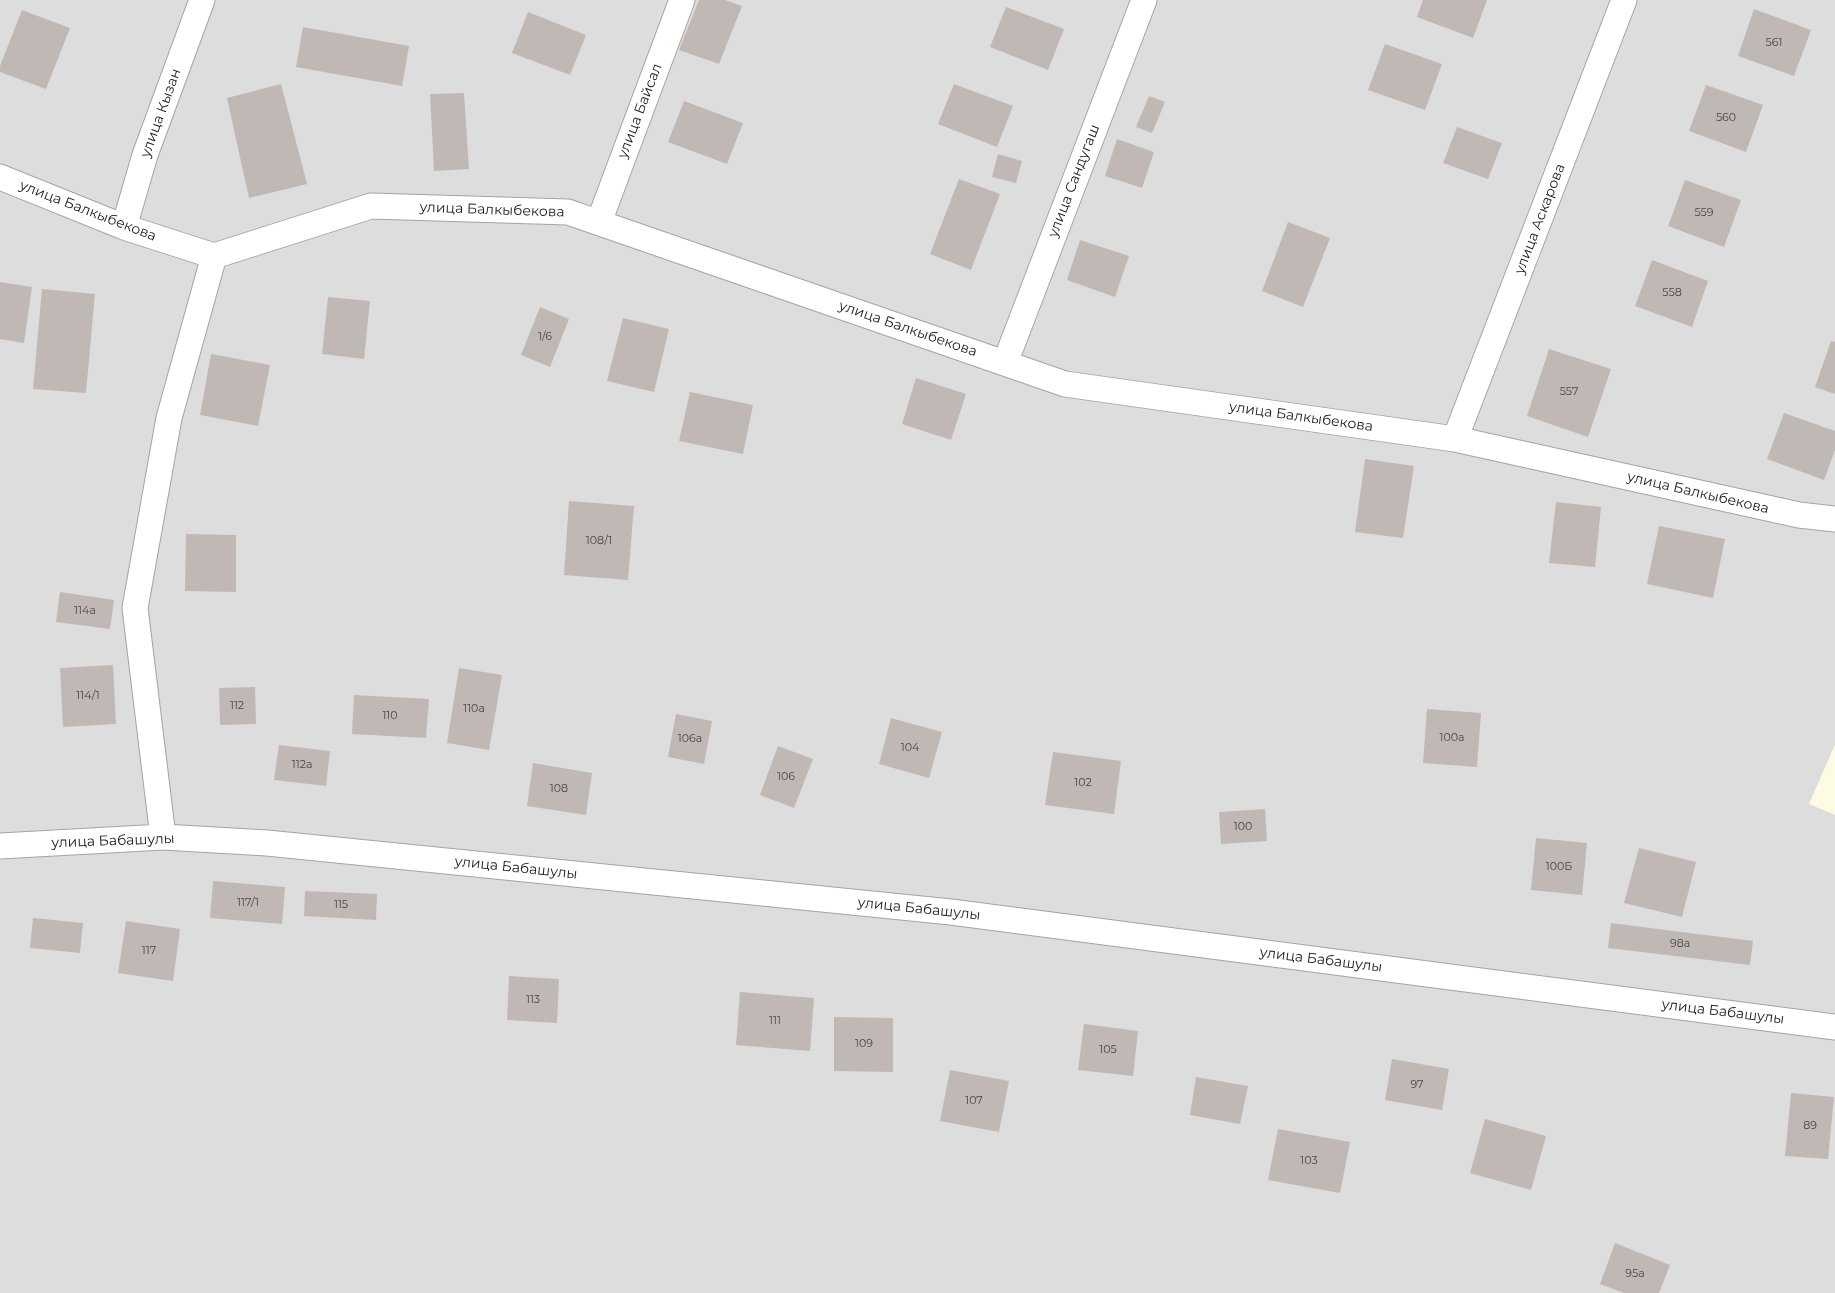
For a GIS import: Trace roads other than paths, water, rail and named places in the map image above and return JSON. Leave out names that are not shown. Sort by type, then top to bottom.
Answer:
[{"type":"street","name":"улица Кызан","points":[[124,227],[145,155],[202,0]]},
{"type":"street","name":"улица Байсал","points":[[599,222],[682,0]]},
{"type":"street","name":"улица Сандугаш","points":[[1005,363],[1144,0]]},
{"type":"street","name":"улица Аскарова","points":[[1456,439],[1624,0]]},
{"type":"street","name":"улица Балкыбекова","points":[[0,177],[124,227],[214,256],[371,206],[568,212],[1065,384],[1456,439],[1799,515],[1835,519]]},
{"type":"street","points":[[163,837],[135,608],[169,418],[214,256]]},
{"type":"street","name":"улица Бабашулы","points":[[0,846],[163,837],[268,843],[951,912],[1835,1027]]}]
